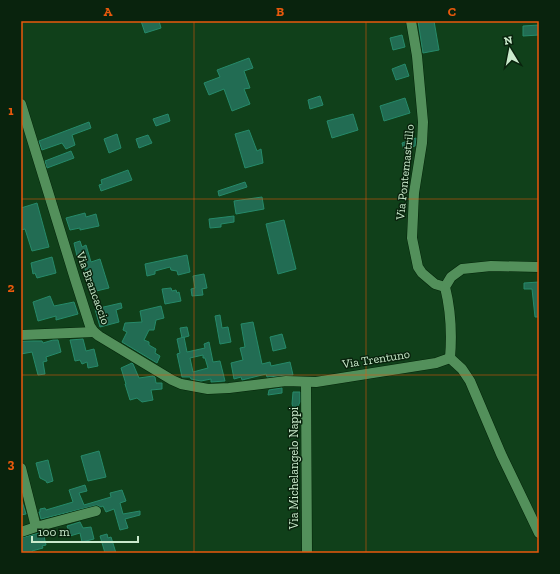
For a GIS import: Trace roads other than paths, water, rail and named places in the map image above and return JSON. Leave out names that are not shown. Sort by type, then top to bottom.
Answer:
[{"type":"street","name":"Via Pontemastrillo","points":[[411,21],[417,56],[423,122],[422,143],[414,193],[412,238],[418,267],[422,273],[435,284],[445,287]]},
{"type":"street","name":"Via Brancaccio","points":[[21,104],[74,279],[90,326],[94,332],[181,384],[208,389],[286,381],[306,382]]},
{"type":"street","points":[[539,267],[491,266],[462,269],[451,277],[445,287],[450,305],[450,358],[470,381],[539,533]]},
{"type":"street","points":[[21,335],[84,334],[94,332]]},
{"type":"street","name":"Via Trentuno","points":[[306,382],[324,381],[436,362],[450,358]]},
{"type":"street","name":"Via Michelangelo Nappi","points":[[306,382],[307,553]]},
{"type":"street","points":[[21,468],[36,526]]},
{"type":"street","points":[[21,532],[36,526],[96,511]]}]
